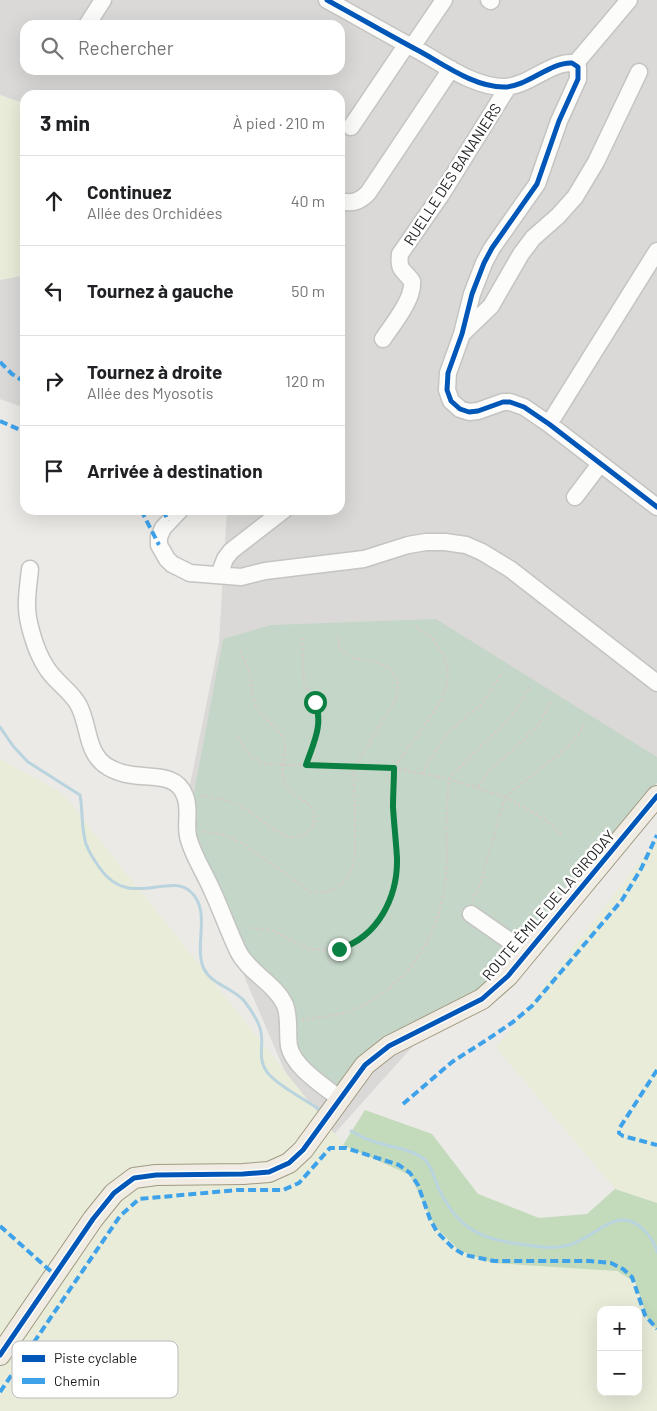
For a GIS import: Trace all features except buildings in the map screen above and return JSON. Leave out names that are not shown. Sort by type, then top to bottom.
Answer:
[{"type":"main road","name":"ROUTE ÉMILE DE LA GIRODAY","points":[[0,1356],[93,1219],[114,1193],[134,1178],[156,1175],[269,1172],[289,1163],[304,1150],[366,1066],[389,1046],[482,999],[508,976],[657,796]]},
{"type":"street","points":[[90,20],[103,0]]},
{"type":"street","points":[[327,0],[451,69],[495,87],[508,87],[562,64],[575,64],[578,67],[578,79],[559,121],[537,184],[492,248],[484,263],[472,294],[462,334],[448,373],[446,390],[451,401],[460,409],[469,412],[510,402],[524,407],[657,507]]},
{"type":"street","points":[[351,127],[444,0]]},
{"type":"street","points":[[575,64],[629,0]]},
{"type":"street","points":[[345,202],[359,201],[368,193],[451,69]]},
{"type":"street","points":[[462,334],[491,306],[521,254],[533,238],[558,216],[575,197],[596,162],[639,72]]},
{"type":"street","name":"RUELLE DES BANANIERS","points":[[383,339],[407,301],[412,287],[412,281],[399,265],[400,254],[441,195],[508,87]]},
{"type":"street","points":[[549,424],[657,251]]},
{"type":"street","points":[[576,497],[600,464]]},
{"type":"street","points":[[175,515],[168,521],[159,537],[160,545],[167,559],[180,569],[190,573],[241,577],[265,571],[364,559],[408,545],[426,542],[466,545],[482,552],[510,569],[657,683]]},
{"type":"street","points":[[220,575],[225,559],[231,551],[278,515]]},
{"type":"street","points":[[30,569],[26,604],[36,644],[46,668],[78,704],[84,718],[91,749],[106,766],[116,772],[160,777],[180,787],[185,795],[187,809],[186,829],[190,842],[238,952],[284,1003],[292,1056],[300,1066],[340,1099]]},
{"type":"street","points":[[471,914],[527,953]]},
{"type":"path","points":[[252,928],[271,930],[309,949],[325,950],[352,945],[370,932],[384,914],[394,886],[397,859],[393,808],[394,768],[442,700],[447,685],[448,672],[444,656],[432,638],[413,626]]},
{"type":"path","points":[[202,831],[224,835],[242,843],[311,892],[329,891],[348,878],[354,867],[355,854],[354,767],[396,700],[398,682],[389,668],[374,661],[353,658],[343,652],[339,646],[338,635]]},
{"type":"path","points":[[302,638],[304,684],[315,702],[320,717],[306,765]]},
{"type":"path","points":[[201,796],[238,804],[282,835],[291,838],[306,834],[311,828],[315,816],[309,804],[286,785],[282,764],[285,744],[277,729],[260,714],[256,707],[252,696],[250,673],[239,650]]},
{"type":"path","points":[[422,774],[431,757],[449,732],[481,705],[502,673]]},
{"type":"path","points":[[302,1020],[328,1016],[356,1008],[385,993],[405,975],[425,947],[437,918],[446,876],[445,826],[449,779],[509,718],[529,687]]},
{"type":"path","points":[[477,788],[487,773],[534,730],[551,701]]},
{"type":"path","points":[[471,914],[469,911],[470,906],[479,888],[504,797],[566,748],[578,735],[585,722]]},
{"type":"path","points":[[236,736],[250,756],[264,764],[394,768],[449,779],[504,797],[546,820],[561,834]]},
{"type":"shaded area","points":[[0,0],[657,0],[657,773],[319,1151],[181,829],[219,642],[227,515],[345,515],[345,90],[20,90],[20,102],[0,95]]},
{"type":"shaded area","points":[[20,276],[20,406],[0,399],[0,280]]},
{"type":"green space","points":[[0,95],[20,102],[20,276],[0,280]]},
{"type":"green space","points":[[436,619],[657,757],[657,783],[490,984],[340,1086],[311,1067],[297,1047],[296,1021],[267,974],[249,953],[196,842],[191,808],[223,639],[271,625]]},
{"type":"green space","points":[[0,759],[62,793],[343,1144],[410,1175],[434,1225],[492,1263],[617,1271],[635,1282],[649,1323],[657,1329],[657,1411],[0,1411]]},
{"type":"green space","points":[[657,839],[657,1203],[615,1189],[496,1048]]},
{"type":"green space","points":[[365,1110],[432,1134],[478,1194],[539,1218],[587,1214],[615,1189],[657,1203],[657,1329],[649,1323],[635,1282],[617,1271],[492,1263],[459,1250],[434,1225],[410,1175],[343,1145]]},
{"type":"waterway","points":[[0,727],[13,746],[28,762],[80,795],[83,832],[86,844],[97,864],[111,880],[123,887],[135,889],[172,885],[182,887],[191,892],[197,900],[200,909],[200,950],[204,969],[212,979],[240,997],[254,1016],[262,1037],[262,1062],[271,1077],[322,1111]]},
{"type":"waterway","points":[[351,1131],[372,1141],[420,1156],[429,1165],[438,1187],[452,1212],[461,1221],[480,1234],[505,1242],[538,1247],[557,1247],[579,1241],[606,1225],[624,1220],[633,1222],[643,1229],[652,1239],[657,1252]]},
{"type":"marked path","points":[[0,362],[20,379]]},
{"type":"marked path","points":[[0,421],[20,430]]},
{"type":"marked path","points":[[144,515],[159,545]]},
{"type":"marked path","points":[[165,515],[168,521]]},
{"type":"marked path","points":[[403,1104],[452,1062],[513,1022],[532,1006],[622,900],[641,869],[657,835]]},
{"type":"marked path","points":[[657,1070],[619,1129],[619,1133],[623,1136],[657,1145]]},
{"type":"marked path","points":[[35,1341],[120,1216],[139,1199],[237,1190],[283,1190],[299,1183],[330,1148],[346,1148],[399,1165],[410,1173],[418,1185],[430,1219],[437,1232],[453,1248],[465,1255],[494,1261],[590,1261],[611,1263],[623,1269],[632,1277],[645,1315],[657,1329]]},
{"type":"marked path","points":[[0,1226],[55,1275]]},
{"type":"marked path","points":[[0,1392],[12,1374]]},
{"type":"cycle path","points":[[327,0],[451,69],[482,84],[504,87],[513,86],[555,66],[572,63],[578,67],[578,79],[559,121],[537,184],[492,248],[484,263],[472,294],[462,334],[448,373],[447,390],[451,401],[460,409],[469,412],[478,411],[503,402],[510,402],[524,407],[657,507]]},
{"type":"cycle path","points":[[0,1355],[93,1219],[114,1193],[134,1178],[156,1175],[269,1172],[289,1163],[303,1150],[365,1065],[389,1046],[482,999],[508,976],[657,796]]},
{"type":"route","points":[[315,702],[320,717],[319,725],[306,765],[394,768],[393,808],[397,859],[394,886],[384,914],[370,932],[352,945],[339,949]]}]
